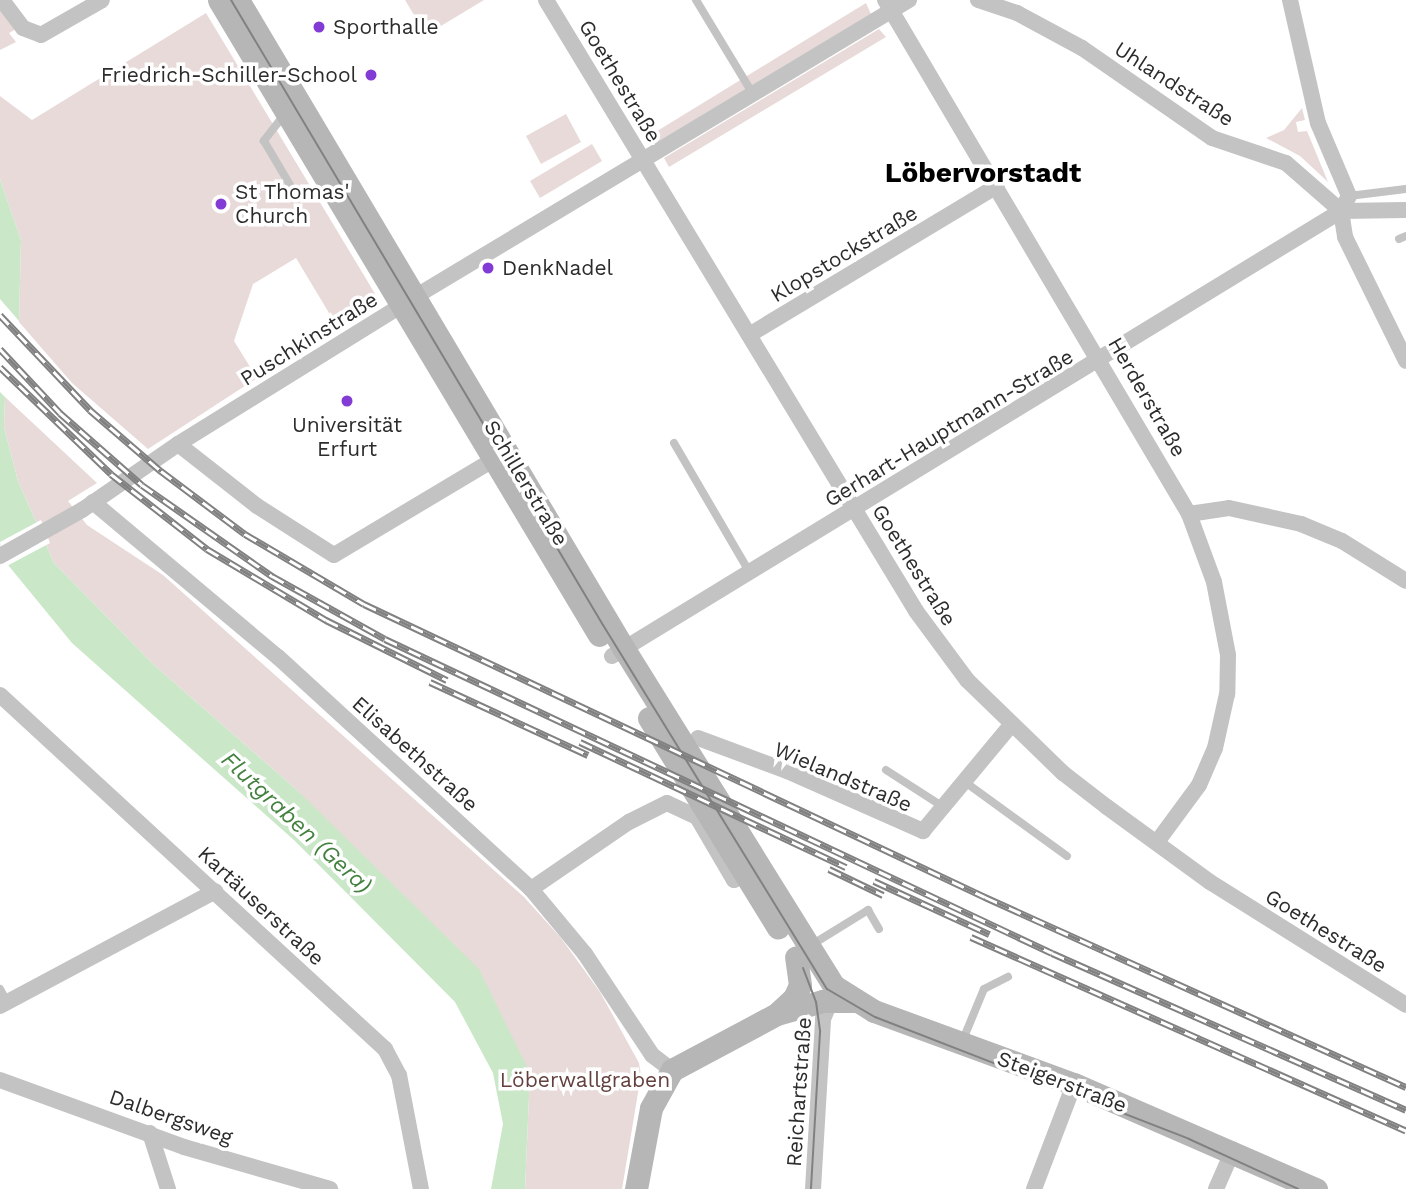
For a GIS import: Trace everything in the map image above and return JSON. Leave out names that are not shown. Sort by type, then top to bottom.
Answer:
[{"type":"main road","name":"Schillerstraße","points":[[219,0],[335,195],[408,302],[491,461],[618,653],[743,874],[806,956]]},
{"type":"main road","name":"Schillerstraße","points":[[237,0],[408,302],[618,653],[806,956]]},
{"type":"main road","name":"Steigerstraße","points":[[806,956],[834,986],[845,1004],[961,1045],[1316,1189]]},
{"type":"main road","points":[[638,1185],[651,1108],[671,1070],[777,1014],[794,998],[800,985],[806,956]]},
{"type":"main road","points":[[777,1014],[845,1004]]},
{"type":"street","points":[[2,0],[34,35],[48,32],[102,0]]},
{"type":"street","name":"Goethestraße","points":[[546,0],[854,509],[940,645],[1011,725],[1063,773],[1157,842],[1340,968],[1406,1005]]},
{"type":"street","name":"Puschkinstraße","points":[[0,556],[49,530],[178,444],[753,94],[888,5],[909,0]]},
{"type":"street","name":"Uhlandstraße","points":[[978,0],[1017,13],[1082,48],[1212,138],[1286,163],[1340,211]]},
{"type":"street","points":[[1290,0],[1318,123],[1349,197],[1340,211],[1354,260],[1406,361]]},
{"type":"street","name":"Herderstraße","points":[[888,5],[1102,361],[1189,514],[1222,612],[1228,655],[1227,694],[1215,748],[1199,785],[1157,842]]},
{"type":"street","name":"Klopstockstraße","points":[[749,335],[997,186]]},
{"type":"street","points":[[1340,211],[1406,210]]},
{"type":"street","name":"Gerhart-Hauptmann-Straße","points":[[618,653],[1102,361],[1340,211]]},
{"type":"street","points":[[178,444],[257,506],[334,555],[491,461]]},
{"type":"street","name":"Elisabethstraße","points":[[93,502],[278,657],[531,889],[585,954],[652,1055],[671,1070]]},
{"type":"street","points":[[1189,514],[1229,508],[1301,524],[1342,541],[1406,581]]},
{"type":"street","name":"Kartäuserstraße","points":[[0,695],[385,1049],[399,1074],[421,1189]]},
{"type":"street","name":"Wielandstraße","points":[[698,738],[787,771],[915,830],[931,826],[1011,725]]},
{"type":"street","name":"Schillerstraße","points":[[531,889],[629,822],[667,803],[696,817],[734,880],[743,874]]},
{"type":"street","points":[[2,999],[215,891]]},
{"type":"street","name":"Reichartstraße","points":[[813,1189],[823,1019],[845,1004]]},
{"type":"street","name":"Dalbergsweg","points":[[0,1080],[150,1133],[330,1189]]},
{"type":"street","points":[[1034,1189],[1072,1091]]},
{"type":"street","points":[[150,1133],[168,1189]]},
{"type":"street","points":[[1216,1189],[1230,1156]]},
{"type":"lane","points":[[687,5],[696,0],[753,94]]},
{"type":"lane","points":[[286,113],[264,141],[280,169],[296,195],[335,195]]},
{"type":"lane","points":[[1349,197],[1406,189]]},
{"type":"lane","points":[[674,443],[750,573]]},
{"type":"lane","points":[[886,770],[945,808]]},
{"type":"lane","points":[[965,782],[1067,856]]},
{"type":"lane","points":[[806,956],[868,910],[879,929]]},
{"type":"lane","points":[[961,1045],[984,989],[1008,977]]},
{"type":"green space","points":[[405,0],[484,0],[426,35]]},
{"type":"green space","points":[[866,3],[871,14],[654,144],[649,136]]},
{"type":"green space","points":[[0,8],[16,29],[9,33],[16,42],[0,50]]},
{"type":"green space","points":[[206,13],[380,302],[338,328],[296,258],[253,284],[234,341],[257,378],[148,449],[72,383],[19,322],[21,240],[0,179],[0,96],[32,120]]},
{"type":"green space","points":[[879,29],[886,37],[669,167],[664,158]]},
{"type":"green space","points":[[1302,108],[1305,120],[1296,122],[1298,132],[1307,131],[1328,182],[1300,156],[1266,138],[1284,130]]},
{"type":"green space","points":[[566,114],[581,142],[541,164],[526,136]]},
{"type":"green space","points":[[592,144],[602,161],[540,198],[530,181]]},
{"type":"green space","name":"Löberwallgraben","points":[[5,397],[97,483],[68,501],[87,525],[163,575],[524,897],[561,938],[600,992],[639,1063],[641,1075],[622,1189],[525,1189],[530,1073],[298,791],[154,665],[54,563],[18,481],[4,427]]},
{"type":"water","points":[[0,179],[21,240],[19,321],[0,299]]},
{"type":"water","name":"Flutgraben (Gera)","points":[[0,392],[5,397],[4,427],[18,481],[54,563],[154,665],[298,791],[479,969],[530,1073],[525,1189],[491,1189],[503,1124],[493,1073],[455,1002],[295,841],[72,643],[8,565],[0,544]]},
{"type":"pier","points":[[41,520],[50,543],[5,567],[0,542]]},
{"type":"tram line","points":[[231,0],[603,625],[827,989],[875,1017],[1189,1139],[1298,1189]]},
{"type":"tram line","points":[[803,968],[816,1002],[820,1032],[811,1189]]},
{"type":"railway","points":[[0,315],[90,410],[161,471],[245,534],[364,604],[985,897],[1406,1087]]},
{"type":"railway","points":[[0,349],[60,413],[142,485],[272,576],[385,639],[1052,953],[1406,1110]]},
{"type":"railway","points":[[0,367],[111,474],[207,549],[326,620],[447,680]]},
{"type":"railway","points":[[430,682],[588,755]]},
{"type":"railway","points":[[580,742],[846,867]]},
{"type":"railway","points":[[829,869],[883,895]]},
{"type":"railway","points":[[874,881],[989,934]]},
{"type":"railway","points":[[971,937],[1406,1131]]},
{"type":"place","name":"Sporthalle","points":[[319,27]]},
{"type":"place","name":"Friedrich-Schiller-School","points":[[371,75]]},
{"type":"place","name":"St Thomas' Church","points":[[221,204]]},
{"type":"place","name":"DenkNadel","points":[[488,268]]},
{"type":"place","name":"Universität Erfurt","points":[[347,401]]},
{"type":"district","name":"Löbervorstadt","points":[[983,173]]}]
